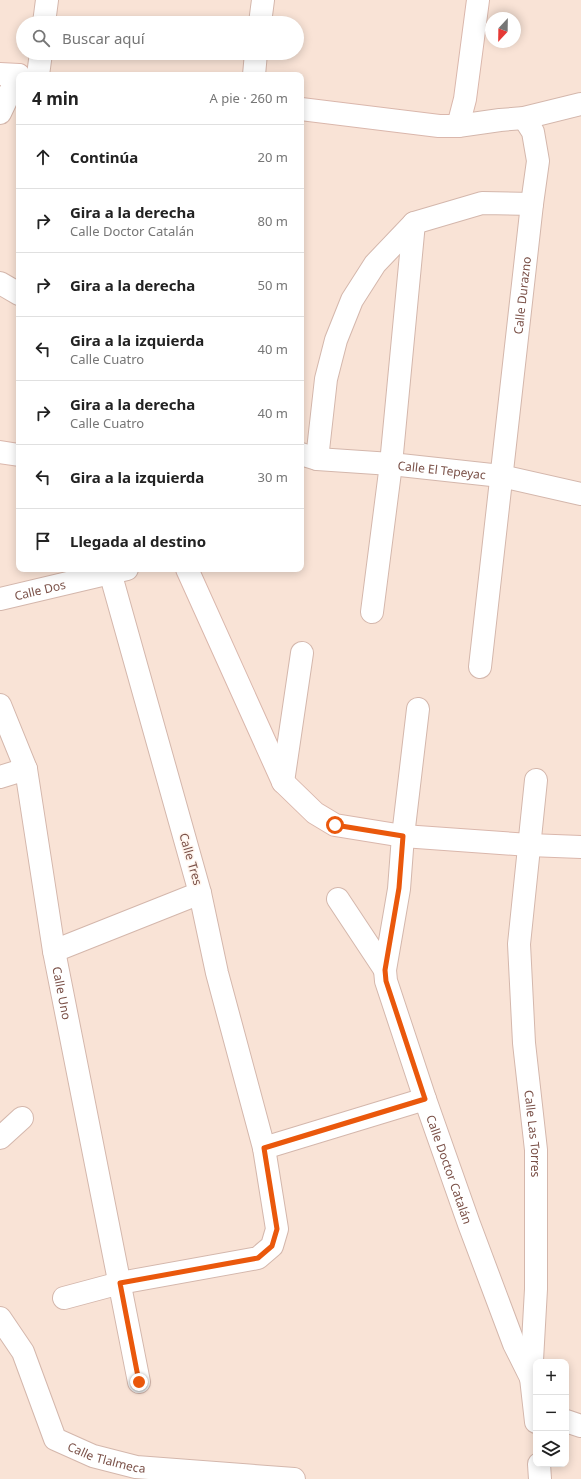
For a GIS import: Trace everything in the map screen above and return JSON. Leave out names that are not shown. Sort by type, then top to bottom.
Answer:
[{"type":"street","points":[[45,16],[47,0]]},
{"type":"street","points":[[261,16],[263,0]]},
{"type":"street","points":[[458,126],[465,99],[478,0]]},
{"type":"street","points":[[22,72],[34,60]]},
{"type":"street","points":[[254,72],[255,60]]},
{"type":"street","points":[[0,113],[16,81]]},
{"type":"street","points":[[304,109],[439,126],[458,126],[524,118],[581,104]]},
{"type":"street","name":"Calle Durazno","points":[[480,667],[538,161],[533,132],[524,118]]},
{"type":"street","points":[[309,457],[336,340],[352,300],[375,264],[414,223],[482,203],[532,204]]},
{"type":"street","points":[[372,612],[391,464],[414,223]]},
{"type":"street","points":[[0,283],[16,292]]},
{"type":"street","points":[[0,452],[16,455]]},
{"type":"street","name":"Calle El Tepeyac","points":[[309,457],[501,476],[581,494]]},
{"type":"street","name":"Calle Dos","points":[[0,599],[114,572]]},
{"type":"street","name":"Calle Tres","points":[[64,1298],[120,1283],[258,1258],[272,1246],[277,1229],[264,1148],[217,973],[200,894],[118,572]]},
{"type":"street","points":[[188,572],[283,782],[315,813],[335,825],[403,836],[529,845],[581,847]]},
{"type":"street","points":[[283,782],[302,654]]},
{"type":"street","name":"Calle Uno","points":[[0,705],[26,769],[54,951],[139,1382]]},
{"type":"street","name":"Calle Doctor Catalán","points":[[418,708],[403,836],[399,888],[385,970],[386,981],[425,1099],[469,1224],[514,1344],[531,1378]]},
{"type":"street","points":[[0,777],[26,769]]},
{"type":"street","name":"Calle Las Torres","points":[[533,1395],[531,1378],[536,1289],[536,1150],[524,1043],[519,944],[536,780]]},
{"type":"street","points":[[54,951],[200,894]]},
{"type":"street","points":[[338,899],[385,970]]},
{"type":"street","points":[[264,1148],[425,1099]]},
{"type":"street","points":[[0,1138],[22,1118]]},
{"type":"street","name":"Calle Tlalmeca","points":[[0,1318],[23,1352],[55,1439],[93,1456],[136,1467],[294,1479]]},
{"type":"street","points":[[569,1422],[581,1426]]},
{"type":"street","points":[[539,1467],[540,1479]]},
{"type":"shaded area","points":[[0,0],[581,0],[581,1479],[0,1479]]},
{"type":"route","points":[[139,1382],[120,1283],[258,1258],[272,1246],[277,1229],[264,1148],[425,1099],[386,981],[385,970],[399,888],[403,836],[335,825]]}]
